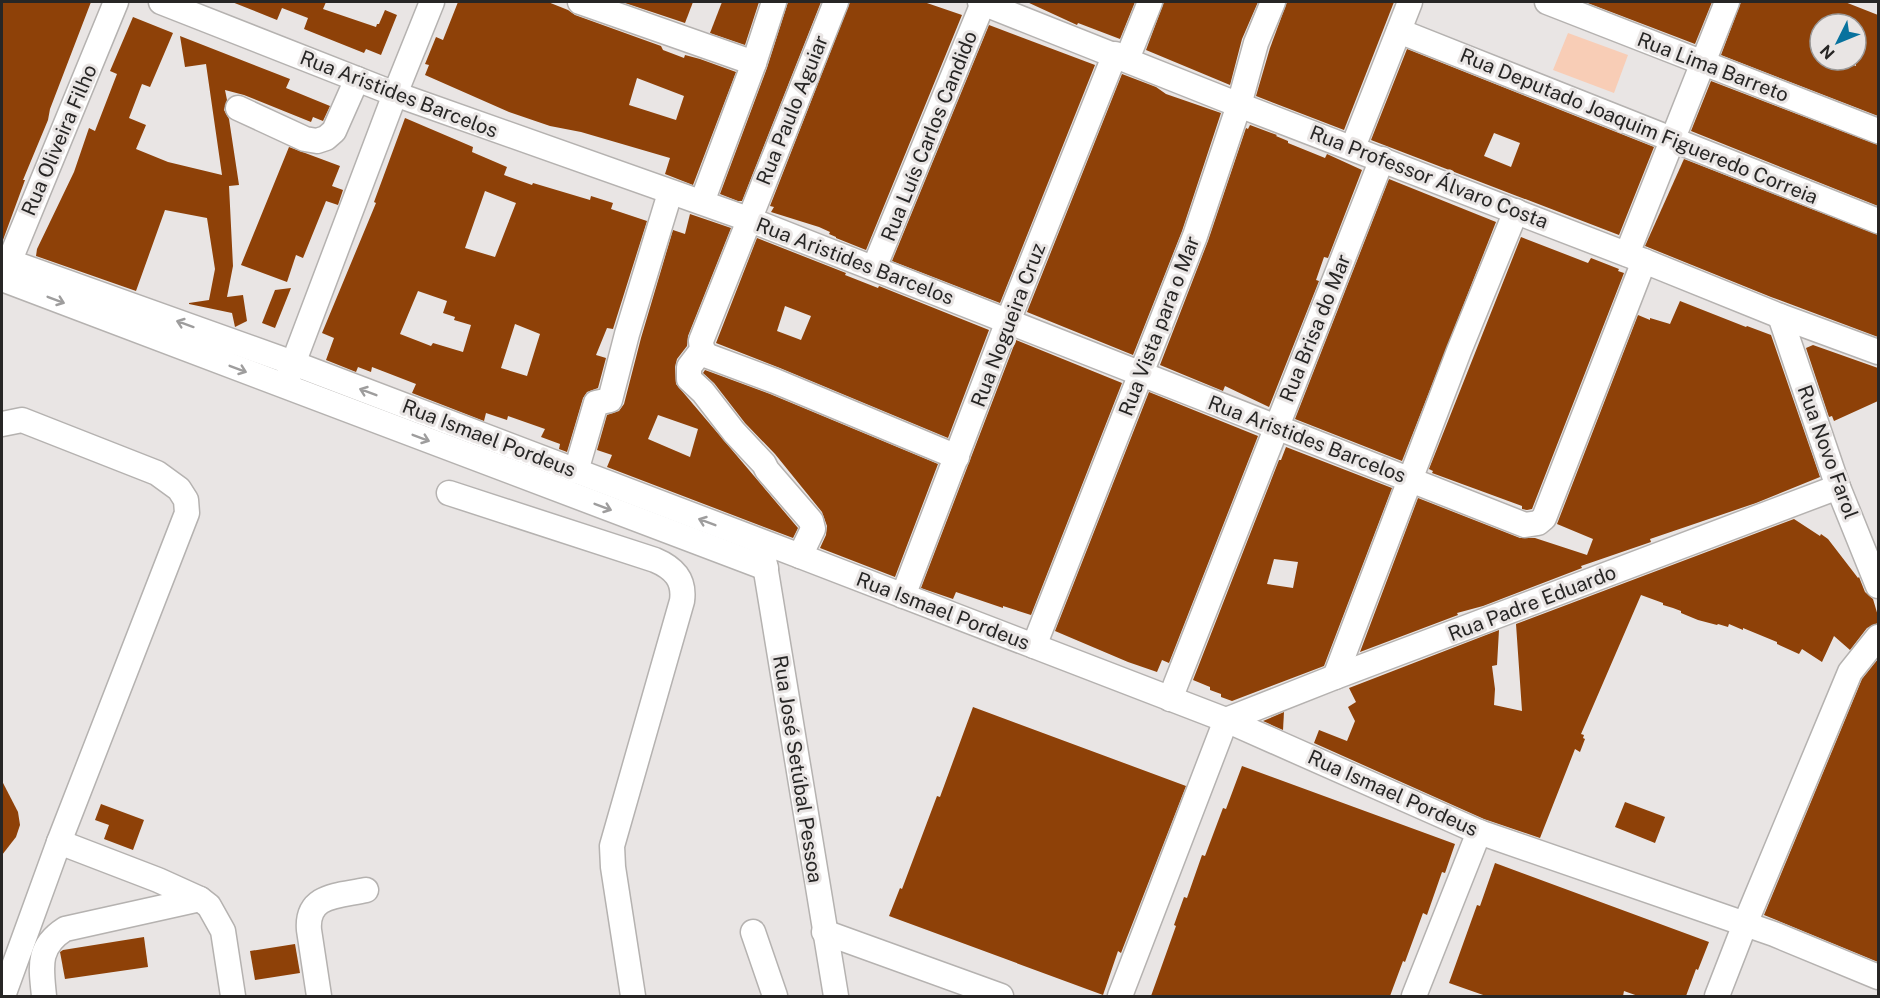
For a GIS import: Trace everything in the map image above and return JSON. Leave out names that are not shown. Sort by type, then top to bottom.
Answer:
[{"type":"street","name":"Rua Oliveira Filho","points":[[3,269],[116,2]]},
{"type":"street","name":"Rua Aristides Barcelos","points":[[161,2],[395,94],[748,219],[1525,525],[1538,523],[1544,518],[1635,258]]},
{"type":"street","points":[[285,386],[432,2]]},
{"type":"street","points":[[580,2],[754,63]]},
{"type":"street","points":[[702,202],[754,63],[774,2]]},
{"type":"street","name":"Rua Paulo Aguiar","points":[[800,556],[813,530],[811,521],[734,432],[703,392],[689,379],[689,367],[702,350],[701,341],[836,2]]},
{"type":"street","name":"Rua Professor Álvaro Costa","points":[[982,2],[1021,9],[1121,57],[1239,105],[1353,147],[1780,316],[1878,352]]},
{"type":"street","name":"Rua Luís Carlos Candido","points":[[874,268],[982,2]]},
{"type":"street","name":"Rua Nogueira Cruz","points":[[903,596],[1008,321],[1121,57],[1150,2]]},
{"type":"street","name":"Rua Vista para o Mar","points":[[1034,646],[1195,236],[1239,105],[1256,43],[1273,2]]},
{"type":"street","points":[[1353,147],[1410,2]]},
{"type":"street","name":"Rua Lima Barreto","points":[[1547,2],[1878,131]]},
{"type":"street","points":[[1635,258],[1672,140],[1727,2]]},
{"type":"street","name":"Rua Deputado Joaquim Figueredo Correia","points":[[1399,31],[1878,222]]},
{"type":"street","points":[[238,108],[305,139],[317,141],[326,138],[334,131],[357,79]]},
{"type":"street","name":"Rua Brisa do Mar","points":[[1170,699],[1382,159]]},
{"type":"street","points":[[576,471],[596,403],[610,400],[627,334],[670,193]]},
{"type":"street","points":[[1335,677],[1409,478],[1516,211]]},
{"type":"street","name":"Rua Ismael Pordeus","points":[[3,269],[293,363],[1226,720],[1479,832],[1745,924],[1878,977]]},
{"type":"street","name":"Rua Ismael Pordeus","points":[[3,269],[285,386],[766,568]]},
{"type":"street","name":"Rua Novo Farol","points":[[1780,316],[1839,487],[1878,586]]},
{"type":"street","points":[[702,350],[708,356],[775,381],[957,458]]},
{"type":"street","points":[[2,424],[22,420],[157,473],[179,489],[186,500],[187,513],[59,842],[3,996]]},
{"type":"street","name":"Rua Padre Eduardo","points":[[1226,720],[1839,487]]},
{"type":"street","points":[[449,493],[655,560],[665,565],[680,580],[684,591],[682,601],[612,846],[613,867],[633,996]]},
{"type":"street","name":"Rua José Setúbal Pessoa","points":[[762,542],[836,996]]},
{"type":"street","points":[[1717,996],[1850,672],[1878,638]]},
{"type":"street","points":[[1120,996],[1226,720]]},
{"type":"street","points":[[1414,996],[1479,832]]},
{"type":"street","points":[[59,842],[124,866],[200,899],[209,906],[223,932],[233,996]]},
{"type":"street","points":[[319,996],[309,930],[312,909],[325,899],[366,890]]},
{"type":"street","points":[[44,996],[42,959],[46,946],[53,937],[65,929],[200,899]]},
{"type":"street","points":[[753,932],[775,996]]},
{"type":"street","points":[[824,932],[1001,996]]},
{"type":"shaded area","points":[[1568,33],[1628,55],[1614,93],[1553,70]]},
{"type":"building","points":[[2,2],[91,2],[50,109],[48,120],[23,180],[25,180],[3,240]]},
{"type":"building","points":[[232,2],[326,2],[323,9],[376,27],[385,10],[397,15],[381,55],[366,49],[364,53],[304,29],[308,18],[282,8],[277,20]]},
{"type":"building","points":[[458,2],[548,2],[575,15],[661,46],[663,50],[684,58],[685,55],[700,59],[736,72],[693,185],[665,174],[670,158],[581,132],[550,126],[509,112],[425,75],[429,65],[425,64],[436,37],[443,40]],"holes":[[[637,78],[684,96],[676,120],[629,105]]]},
{"type":"building","points":[[622,2],[693,2],[685,23]]},
{"type":"building","points":[[722,2],[759,2],[745,45],[710,33]]},
{"type":"building","points":[[788,2],[821,2],[742,201],[738,201],[720,194],[767,68]]},
{"type":"building","points":[[850,2],[924,2],[962,15],[866,250],[836,238],[819,227],[771,212],[774,207],[770,206]]},
{"type":"building","points":[[1027,2],[1135,2],[1120,39],[1078,23],[1077,25]]},
{"type":"building","points":[[1164,2],[1258,2],[1242,39],[1230,85],[1146,50]]},
{"type":"building","points":[[1287,2],[1394,2],[1344,130],[1256,96]]},
{"type":"building","points":[[1585,2],[1712,2],[1695,44]]},
{"type":"building","points":[[1741,2],[1845,2],[1878,15],[1878,116],[1721,55]]},
{"type":"building","points":[[133,17],[173,33],[150,87],[142,84],[129,118],[146,125],[136,149],[168,162],[222,175],[206,64],[185,67],[180,36],[290,79],[286,88],[330,106],[323,121],[313,117],[311,122],[244,95],[225,90],[227,100],[224,110],[229,119],[239,185],[229,186],[233,266],[227,297],[243,295],[247,321],[235,327],[232,313],[189,304],[209,300],[215,269],[207,218],[165,210],[136,291],[36,256],[37,249],[74,172],[89,128],[95,131],[117,74],[110,71]]},
{"type":"building","points":[[989,25],[1095,65],[1000,303],[892,261]]},
{"type":"building","points":[[1407,49],[1654,147],[1619,235],[1371,140]],"holes":[[[1494,133],[1520,143],[1511,167],[1484,156]]]},
{"type":"building","points":[[1122,74],[1156,87],[1166,94],[1221,113],[1182,231],[1133,355],[1027,312]]},
{"type":"building","points":[[1711,81],[1878,145],[1878,206],[1691,131]]},
{"type":"building","points":[[405,118],[473,147],[472,152],[507,167],[504,175],[590,200],[591,196],[613,203],[611,209],[647,221],[613,329],[607,328],[596,355],[606,358],[598,388],[587,392],[583,398],[567,452],[559,449],[560,444],[541,437],[545,429],[508,416],[507,420],[486,413],[484,421],[412,393],[416,384],[385,372],[372,367],[371,372],[358,367],[356,372],[326,360],[334,338],[322,333],[376,203],[374,202]],"holes":[[[485,191],[516,203],[495,257],[465,248]],[[418,291],[447,301],[443,313],[455,317],[454,320],[471,325],[463,352],[433,343],[431,346],[400,334]],[[515,324],[540,334],[527,376],[501,368]]]},
{"type":"building","points":[[1250,125],[1325,158],[1327,154],[1362,170],[1328,258],[1324,257],[1316,280],[1319,281],[1269,407],[1225,386],[1223,391],[1160,365],[1208,241],[1246,128],[1248,129]]},
{"type":"building","points":[[289,147],[340,166],[332,186],[343,190],[338,205],[326,201],[303,258],[296,255],[287,282],[241,265]]},
{"type":"building","points":[[1684,159],[1878,235],[1878,337],[1645,246]]},
{"type":"building","points":[[1389,179],[1496,222],[1402,461],[1295,419]]},
{"type":"building","points":[[690,214],[731,228],[688,336],[687,346],[677,359],[676,384],[798,528],[793,538],[607,467],[612,455],[597,450],[607,415],[619,411],[624,404],[673,230],[685,234]],"holes":[[[658,415],[698,429],[690,457],[648,439]]]},
{"type":"building","points":[[1521,237],[1588,263],[1591,258],[1624,273],[1532,509],[1527,510],[1522,509],[1522,506],[1432,473],[1433,471],[1429,469]]},
{"type":"building","points":[[757,238],[846,273],[845,275],[878,288],[879,286],[989,330],[948,438],[716,343]],"holes":[[[785,306],[811,316],[801,340],[777,331]]]},
{"type":"building","points":[[291,288],[275,328],[262,323],[275,290]]},
{"type":"building","points":[[1680,301],[1771,335],[1820,477],[1756,503],[1650,539],[1651,542],[1581,566],[1582,568],[1483,606],[1457,613],[1458,615],[1360,652],[1418,498],[1520,538],[1535,538],[1587,555],[1593,539],[1557,524],[1638,315],[1670,324]]},
{"type":"building","points":[[1016,340],[1122,383],[1031,615],[956,592],[953,599],[921,588]]},
{"type":"building","points":[[1813,345],[1878,368],[1878,401],[1834,421],[1832,416],[1829,417],[1806,348]]},
{"type":"building","points":[[705,370],[770,394],[938,464],[895,577],[820,548],[827,526],[822,512],[775,454],[745,423],[714,383],[703,373]]},
{"type":"building","points":[[1149,392],[1258,436],[1169,663],[1162,660],[1157,672],[1055,631]]},
{"type":"building","points":[[1286,447],[1392,488],[1324,666],[1232,701],[1210,690],[1210,687],[1193,680],[1279,460]],"holes":[[[1274,559],[1298,562],[1293,588],[1267,584]]]},
{"type":"building","points":[[1794,519],[1828,539],[1859,577],[1865,592],[1873,599],[1878,623],[1867,628],[1850,650],[1834,636],[1822,662],[1802,649],[1799,654],[1743,628],[1743,630],[1729,624],[1728,627],[1698,620],[1641,595],[1581,734],[1585,739],[1580,752],[1575,749],[1540,838],[1484,819],[1314,743],[1319,730],[1347,741],[1355,721],[1348,707],[1356,702],[1349,688],[1499,630],[1497,665],[1492,666],[1495,689],[1494,705],[1522,711],[1516,624]]},
{"type":"building","points":[[1878,659],[1878,962],[1764,915],[1862,679]]},
{"type":"building","points":[[973,707],[1186,786],[1121,953],[1118,951],[1103,995],[889,916],[900,888],[902,889],[937,796],[940,797]]},
{"type":"building","points":[[1284,712],[1283,730],[1263,721]]},
{"type":"building","points":[[1242,766],[1455,844],[1445,873],[1442,872],[1427,915],[1423,913],[1390,996],[1151,996],[1184,897],[1187,898],[1202,855],[1205,856]]},
{"type":"building","points":[[2,781],[18,812],[20,825],[16,837],[2,855]]},
{"type":"building","points":[[1625,802],[1665,817],[1655,843],[1615,827]]},
{"type":"building","points":[[101,804],[144,820],[133,850],[104,839],[109,825],[95,820]]},
{"type":"building","points":[[1495,863],[1709,942],[1686,996],[1638,996],[1624,991],[1623,996],[1486,996],[1449,983]]},
{"type":"building","points":[[144,937],[148,967],[65,979],[60,952],[63,950]]},
{"type":"building","points":[[295,944],[300,973],[255,980],[250,951]]}]
